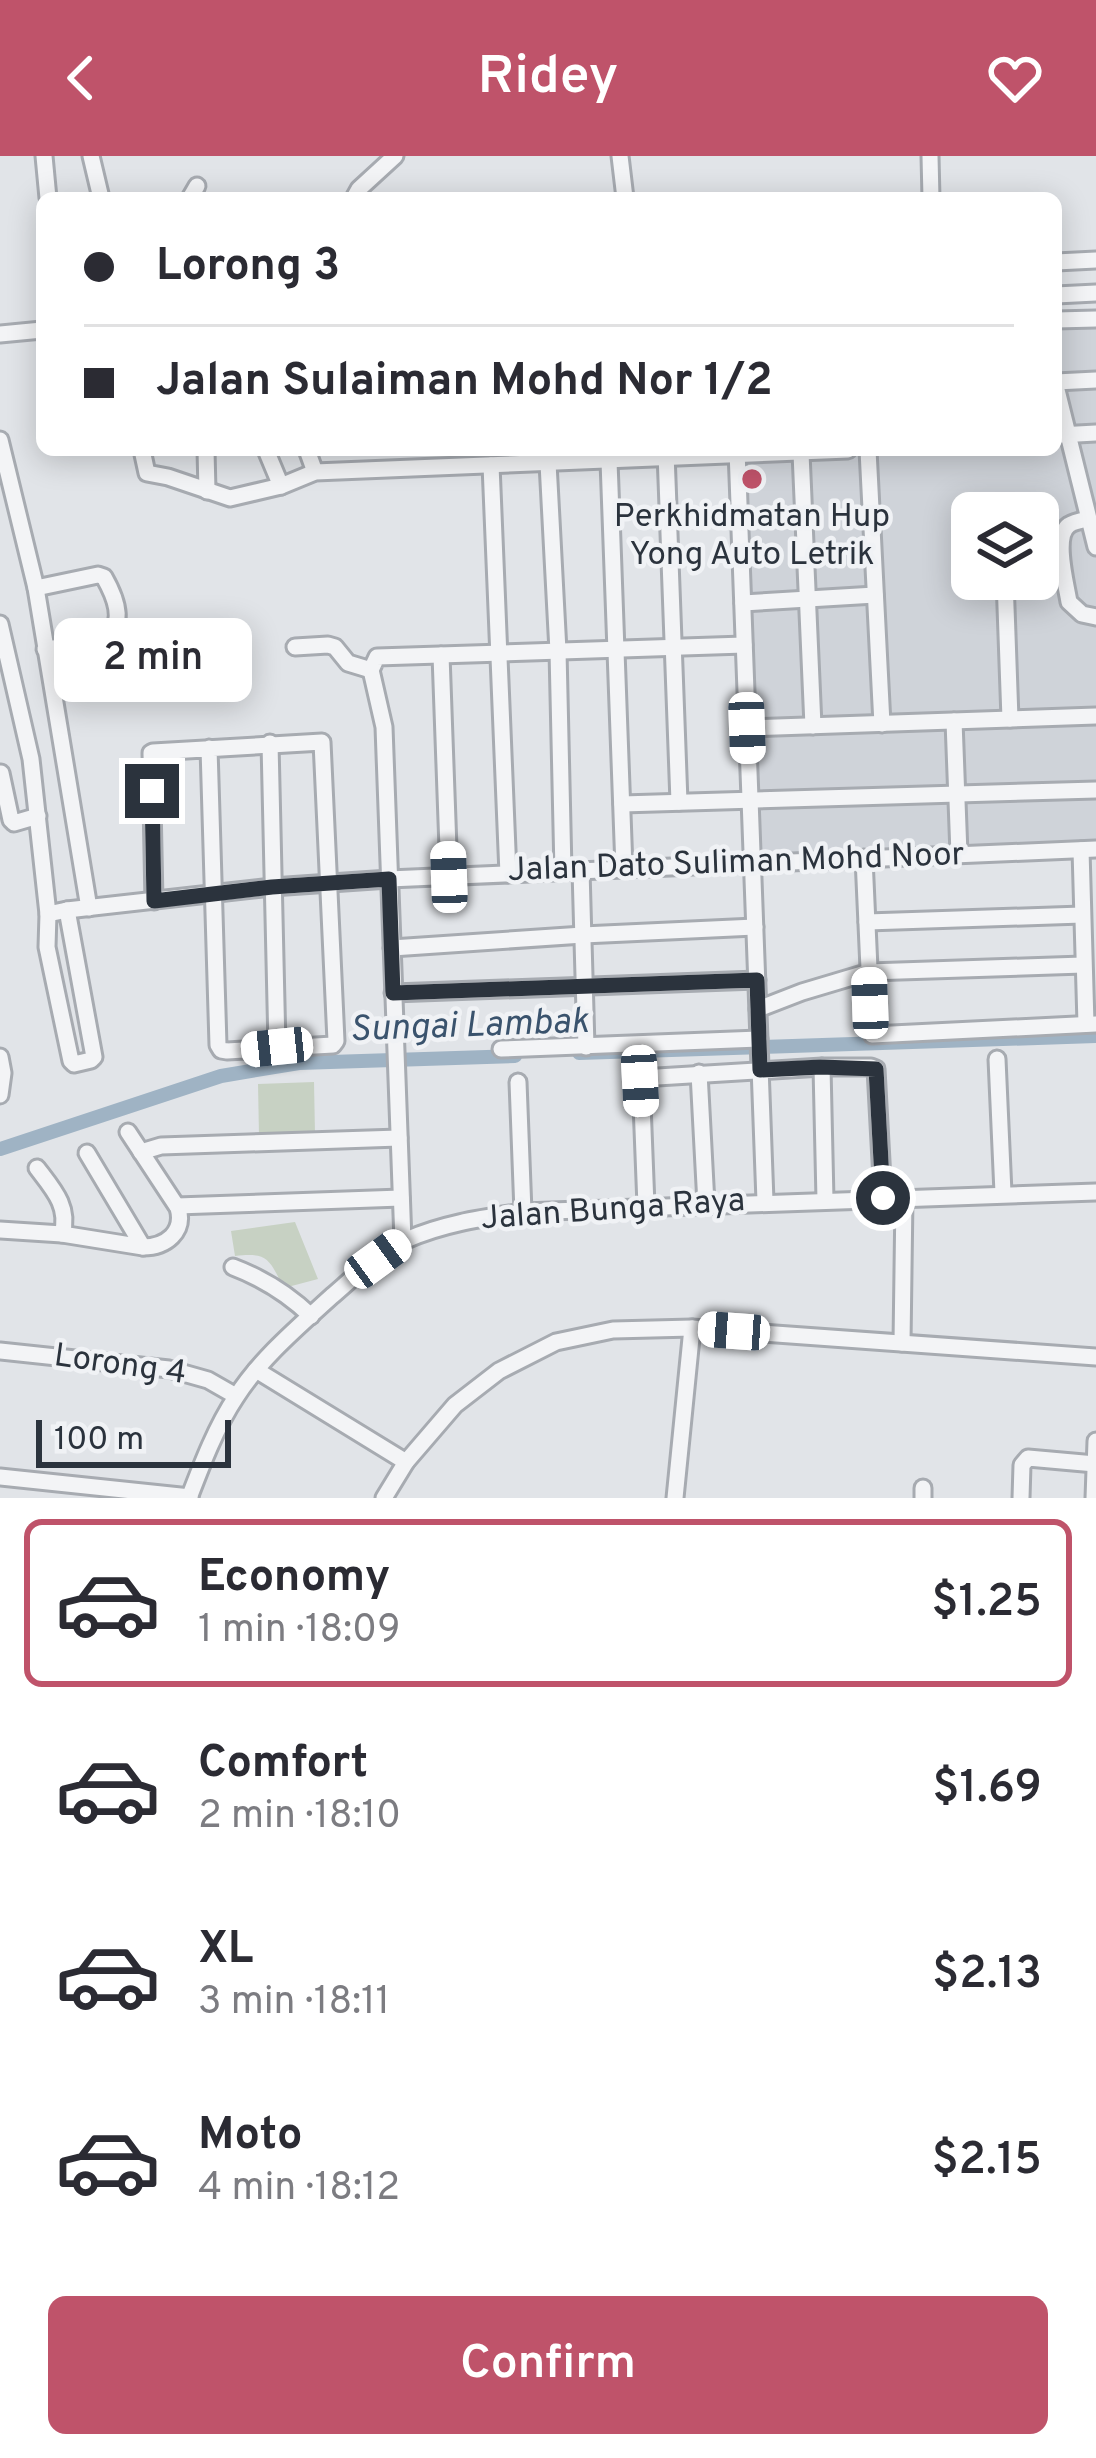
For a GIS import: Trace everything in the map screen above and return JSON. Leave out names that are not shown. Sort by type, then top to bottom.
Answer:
[{"type":"street","points":[[44,156],[47,192]]},
{"type":"street","points":[[91,156],[100,192]]},
{"type":"street","points":[[357,192],[395,156]]},
{"type":"street","points":[[620,156],[624,192]]},
{"type":"street","points":[[930,156],[932,192]]},
{"type":"street","points":[[1062,262],[1096,260]]},
{"type":"street","points":[[1062,295],[1096,293]]},
{"type":"street","points":[[1062,320],[1096,319]]},
{"type":"street","points":[[0,334],[36,331]]},
{"type":"street","points":[[1062,383],[1096,380]]},
{"type":"street","points":[[1062,435],[1096,433]]},
{"type":"street","points":[[1062,438],[1096,547]]},
{"type":"street","points":[[0,440],[35,588],[89,908]]},
{"type":"street","points":[[143,456],[147,473],[230,498],[315,472],[650,456]]},
{"type":"street","points":[[206,456],[208,491]]},
{"type":"street","points":[[268,456],[281,486]]},
{"type":"street","points":[[309,456],[315,472]]},
{"type":"street","points":[[666,456],[679,802]]},
{"type":"street","points":[[737,456],[765,1202]]},
{"type":"street","points":[[801,456],[813,726]]},
{"type":"street","points":[[868,456],[881,724]]},
{"type":"street","points":[[497,460],[508,874]]},
{"type":"street","points":[[609,461],[624,868]]},
{"type":"street","points":[[548,463],[572,871],[583,935],[586,1047]]},
{"type":"street","points":[[1088,519],[1071,523],[1060,542],[1069,602],[1082,614],[1096,616]]},
{"type":"street","points":[[35,588],[98,575],[104,578],[116,606],[117,622],[107,638],[45,649]]},
{"type":"street","points":[[743,602],[875,595]]},
{"type":"street","points":[[1006,600],[1010,719]]},
{"type":"street","points":[[0,624],[31,759],[49,914],[47,947],[74,1064],[94,1057],[67,910]]},
{"type":"street","points":[[295,647],[328,645],[348,663],[374,664],[442,655],[744,645]]},
{"type":"street","points":[[442,655],[449,877]]},
{"type":"street","points":[[374,664],[384,727],[403,1241]]},
{"type":"street","points":[[747,728],[1096,716]]},
{"type":"street","points":[[955,721],[959,854]]},
{"type":"street","points":[[154,901],[153,752],[319,740],[324,745],[333,1045],[227,1052],[218,1045],[209,748]]},
{"type":"street","points":[[270,743],[277,1047]]},
{"type":"street","points":[[1,773],[10,820],[38,817]]},
{"type":"street","points":[[622,804],[1096,790]]},
{"type":"street","points":[[863,858],[872,1035],[1091,1024],[1082,915],[1088,849]]},
{"type":"street","name":"Jalan Dato Suliman Mohd Noor","points":[[49,914],[272,887],[389,879],[1088,849]]},
{"type":"street","points":[[867,922],[1082,915]]},
{"type":"street","points":[[392,948],[755,927]]},
{"type":"street","points":[[758,1010],[869,972],[1083,965]]},
{"type":"street","points":[[393,993],[757,980]]},
{"type":"street","points":[[501,1049],[759,1052],[821,1067],[876,1069],[883,1198]]},
{"type":"street","points":[[646,1206],[640,1081],[645,1076],[699,1073],[759,1052]]},
{"type":"street","points":[[0,1058],[0,1095]]},
{"type":"street","points":[[997,1059],[1003,1193]]},
{"type":"street","points":[[821,1067],[825,1200]]},
{"type":"street","points":[[699,1073],[706,1204]]},
{"type":"street","points":[[518,1082],[524,1211]]},
{"type":"street","points":[[0,1230],[143,1247],[166,1243],[174,1235],[178,1211],[128,1132]]},
{"type":"street","points":[[141,1152],[161,1146],[399,1138]]},
{"type":"street","points":[[87,1153],[143,1247]]},
{"type":"street","points":[[37,1168],[63,1207],[62,1234]]},
{"type":"street","name":"Jalan Bunga Raya","points":[[190,1497],[217,1432],[256,1370],[353,1277],[403,1241],[456,1222],[524,1211],[1096,1192]]},
{"type":"street","points":[[178,1211],[401,1198]]},
{"type":"street","points":[[902,1343],[904,1198]]},
{"type":"street","points":[[233,1267],[257,1276],[311,1316]]},
{"type":"street","points":[[675,1498],[692,1328]]},
{"type":"street","points":[[384,1498],[406,1462],[455,1405],[499,1371],[556,1342],[614,1330],[692,1328],[1096,1357]]},
{"type":"street","name":"Lorong 4","points":[[0,1351],[169,1369],[208,1380],[236,1396]]},
{"type":"street","points":[[256,1370],[406,1462]]},
{"type":"street","points":[[1094,1498],[1096,1441]]},
{"type":"street","points":[[1021,1498],[1022,1466],[1028,1458],[1095,1463]]},
{"type":"street","points":[[0,1477],[190,1497]]},
{"type":"shaded area","points":[[1096,316],[1096,854],[758,868],[741,456],[1062,456],[1062,317]]},
{"type":"green space","points":[[314,1082],[315,1134],[259,1136],[258,1084]]},
{"type":"green space","points":[[295,1222],[318,1279],[284,1288],[267,1260],[235,1256],[231,1231]]},
{"type":"waterway","name":"Sungai Lambak","points":[[579,1053],[1096,1036]]},
{"type":"waterway","name":"Sungai Lambak","points":[[0,1149],[221,1076],[299,1063],[515,1056]]},
{"type":"place","name":"Perkhidmatan Hup Yong Auto Letrik","points":[[752,479]]},
{"type":"route","points":[[152,791],[154,901],[389,879],[393,993],[757,980],[760,1070],[876,1069],[883,1198]]}]
